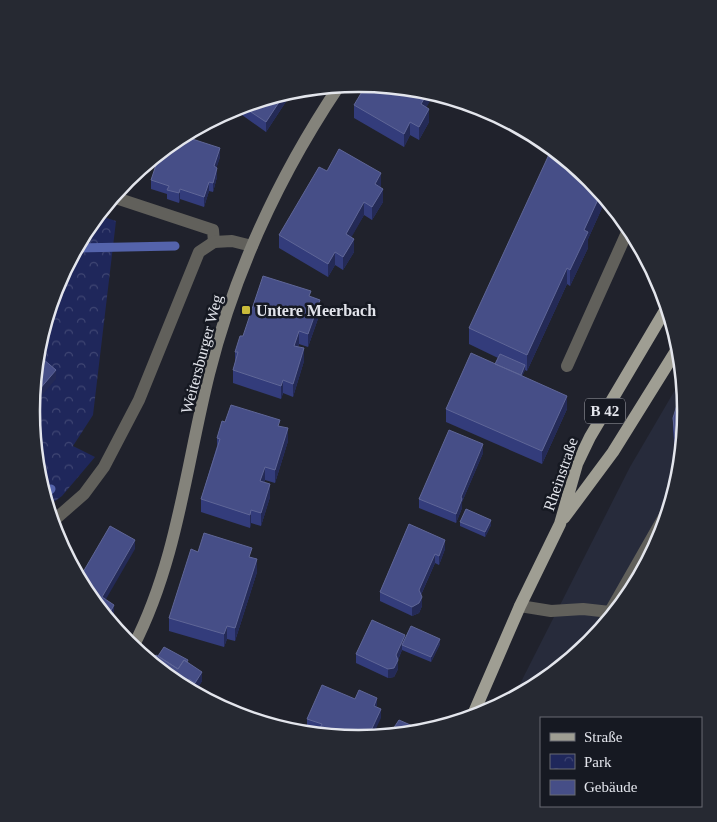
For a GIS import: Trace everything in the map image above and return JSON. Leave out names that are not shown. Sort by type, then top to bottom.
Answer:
[{"type":"main road","name":"Rheinstraße","points":[[477,706],[520,606],[560,524],[577,464],[590,437],[662,316]]},
{"type":"main road","name":"Rheinstraße","points":[[560,524],[613,452],[672,357]]},
{"type":"street","name":"Weitersburger Weg","points":[[136,639],[154,600],[165,567],[220,330],[252,246],[291,163],[310,129],[334,93]]},
{"type":"street","points":[[120,199],[213,230],[214,242]]},
{"type":"street","points":[[567,366],[625,237]]},
{"type":"street","points":[[58,517],[84,494],[104,467],[139,400],[199,252],[214,242],[232,241],[252,246]]},
{"type":"street","points":[[632,574],[642,555]]},
{"type":"street","points":[[520,606],[551,610],[583,609],[606,612]]},
{"type":"shaded area","points":[[676,389],[676,432],[671,473],[660,513],[644,552],[623,588],[598,621],[569,650],[519,686],[523,678],[630,467]]},
{"type":"green space","points":[[106,218],[116,221],[93,415],[73,446],[95,457],[62,496],[54,502],[43,453],[40,411],[46,349],[64,289],[83,252]]},
{"type":"building","points":[[362,92],[379,93],[424,100],[421,104],[429,109],[419,127],[410,122],[404,134],[354,105]]},
{"type":"building","points":[[279,102],[266,122],[250,111]]},
{"type":"building","points":[[193,139],[220,148],[214,166],[217,168],[213,183],[209,182],[204,197],[180,189],[179,193],[167,190],[169,186],[151,180],[156,166]]},
{"type":"building","points":[[339,149],[381,173],[375,184],[383,189],[372,207],[364,202],[346,234],[354,239],[343,257],[335,252],[328,264],[279,235],[319,167],[327,171]]},
{"type":"building","points":[[549,156],[569,172],[598,201],[584,230],[588,232],[570,270],[567,268],[527,355],[469,328]]},
{"type":"building","points":[[263,276],[311,291],[309,296],[320,300],[308,334],[299,331],[294,346],[304,348],[293,384],[283,380],[281,386],[233,370],[238,352],[235,352],[240,336],[243,336]]},
{"type":"building","points":[[471,353],[567,396],[542,451],[446,409]]},
{"type":"building","points":[[500,354],[525,365],[521,375],[495,364]]},
{"type":"building","points":[[44,360],[56,370],[41,387]]},
{"type":"building","points":[[231,405],[280,420],[278,426],[288,428],[275,470],[265,467],[260,481],[270,484],[261,513],[251,510],[250,515],[201,499],[220,439],[217,438],[222,421],[225,422]]},
{"type":"building","points":[[677,406],[675,438],[675,437],[673,418]]},
{"type":"building","points":[[449,430],[483,444],[456,514],[419,499]]},
{"type":"building","points":[[466,509],[491,520],[485,532],[460,522]]},
{"type":"building","points":[[409,524],[445,540],[439,556],[435,554],[419,590],[422,597],[419,603],[412,607],[380,592]]},
{"type":"building","points":[[110,526],[135,540],[102,597],[114,605],[111,611],[84,571]]},
{"type":"building","points":[[204,533],[252,548],[249,557],[257,559],[235,628],[227,626],[224,634],[169,618],[191,549],[198,552]]},
{"type":"building","points":[[372,620],[405,635],[396,655],[398,660],[394,668],[388,669],[356,654]]},
{"type":"building","points":[[411,626],[440,639],[431,657],[402,645]]},
{"type":"building","points":[[164,647],[188,660],[187,662],[184,660],[178,669],[158,656]]},
{"type":"building","points":[[155,656],[178,669],[184,660],[202,672],[195,683],[182,676]]},
{"type":"building","points":[[322,685],[355,699],[359,690],[377,698],[374,706],[381,709],[372,729],[320,727],[322,724],[307,719]]},
{"type":"building","points":[[399,720],[410,725],[400,727],[394,728]]},
{"type":"waterway","points":[[86,248],[175,246]]},
{"type":"place","name":"Untere Meerbach","points":[[246,310]]}]
